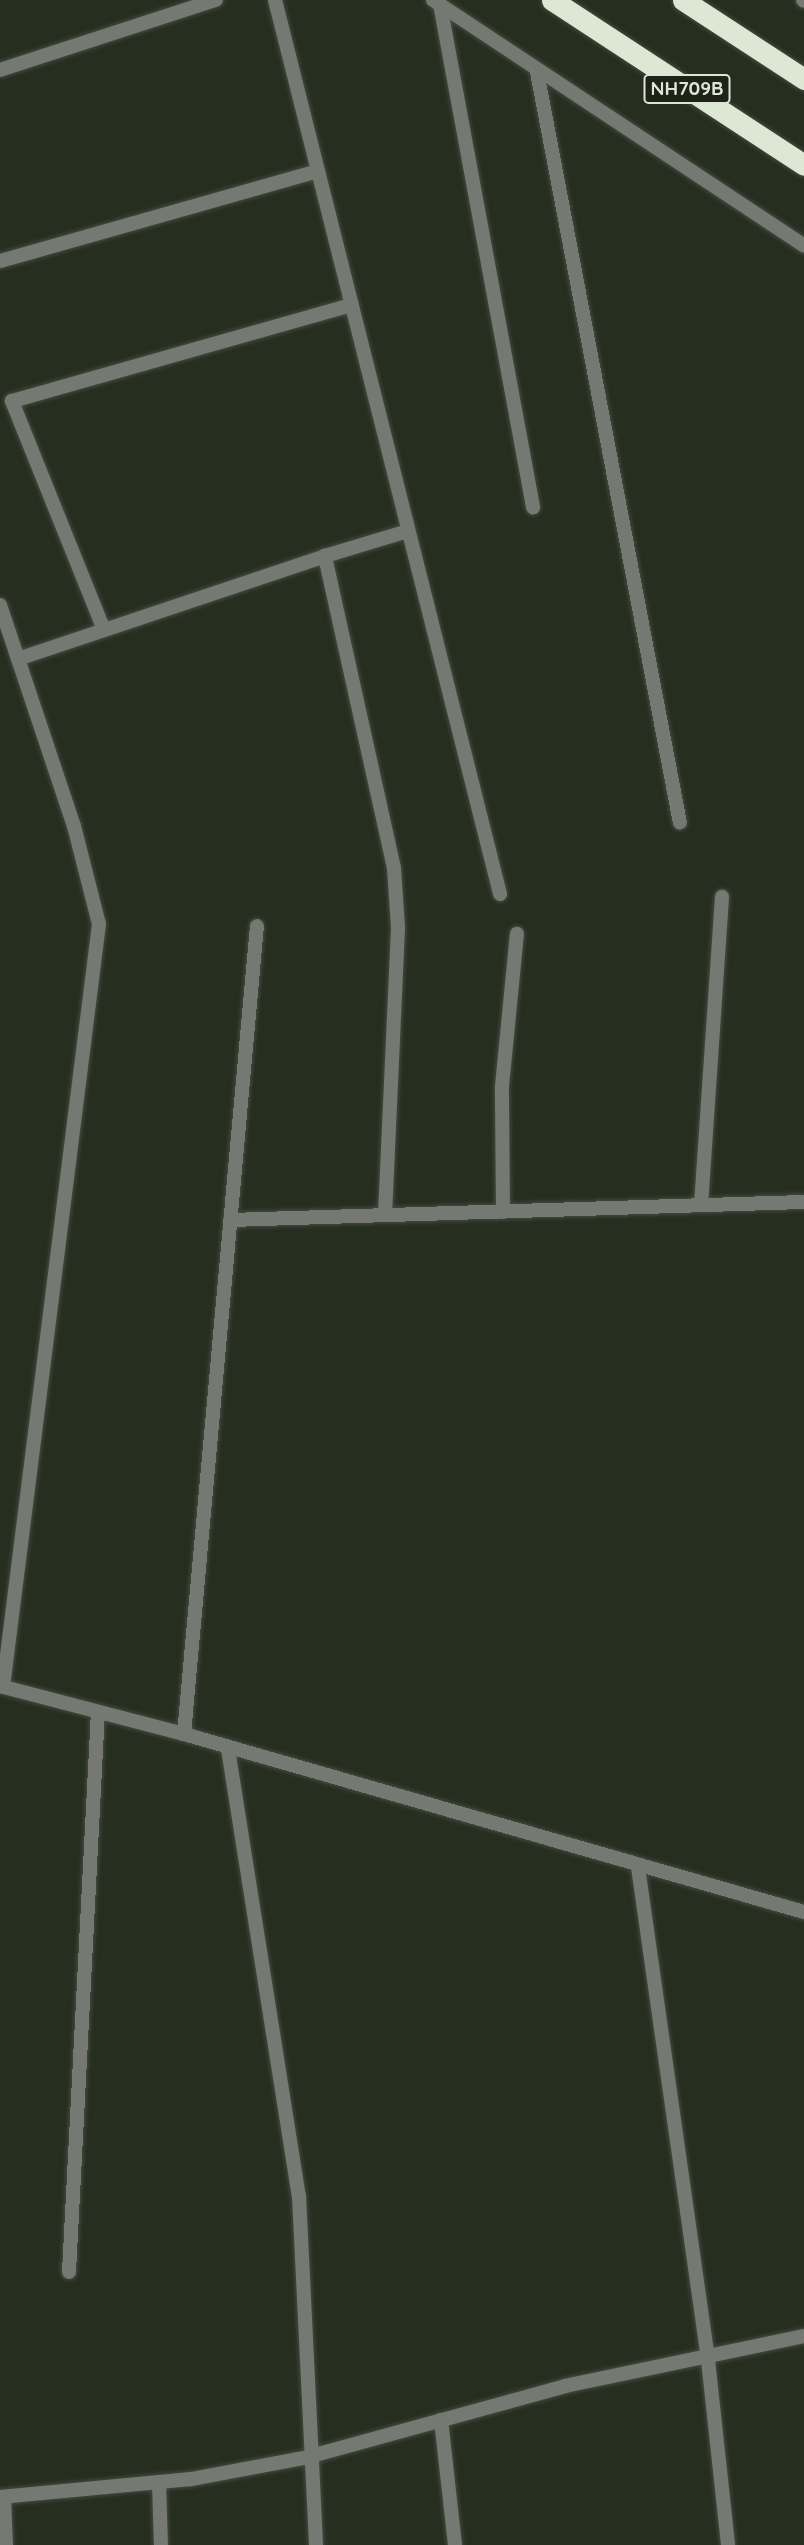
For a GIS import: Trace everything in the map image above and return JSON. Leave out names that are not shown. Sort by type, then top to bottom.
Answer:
[{"type":"highway","name":"NH709B","points":[[552,0],[804,165]]},
{"type":"highway","points":[[683,0],[804,79]]},
{"type":"street","points":[[0,71],[216,0]]},
{"type":"street","points":[[275,0],[500,894]]},
{"type":"street","points":[[437,2],[537,72],[804,246]]},
{"type":"street","points":[[437,2],[533,507]]},
{"type":"street","points":[[537,72],[680,823]]},
{"type":"street","points":[[0,261],[318,170]]},
{"type":"street","points":[[104,630],[12,401],[352,304]]},
{"type":"street","points":[[18,659],[325,556],[408,531]]},
{"type":"street","points":[[325,556],[394,868],[398,927],[385,1215]]},
{"type":"street","points":[[0,605],[85,866],[99,924],[1,1687],[184,1734],[638,1867],[804,1912]]},
{"type":"street","points":[[701,1205],[722,897]]},
{"type":"street","points":[[184,1734],[257,926]]},
{"type":"street","points":[[503,1212],[502,1086],[517,934]]},
{"type":"street","points":[[230,1220],[804,1202]]},
{"type":"street","points":[[69,2272],[98,1712]]},
{"type":"street","points":[[228,1749],[299,2196],[309,2457],[316,2545]]},
{"type":"street","points":[[638,1867],[708,2360],[728,2545]]},
{"type":"street","points":[[6,2545],[2,2497],[159,2482],[309,2457],[565,2386],[708,2360],[804,2336]]},
{"type":"street","points":[[441,2420],[455,2545]]},
{"type":"street","points":[[159,2482],[161,2545]]}]
